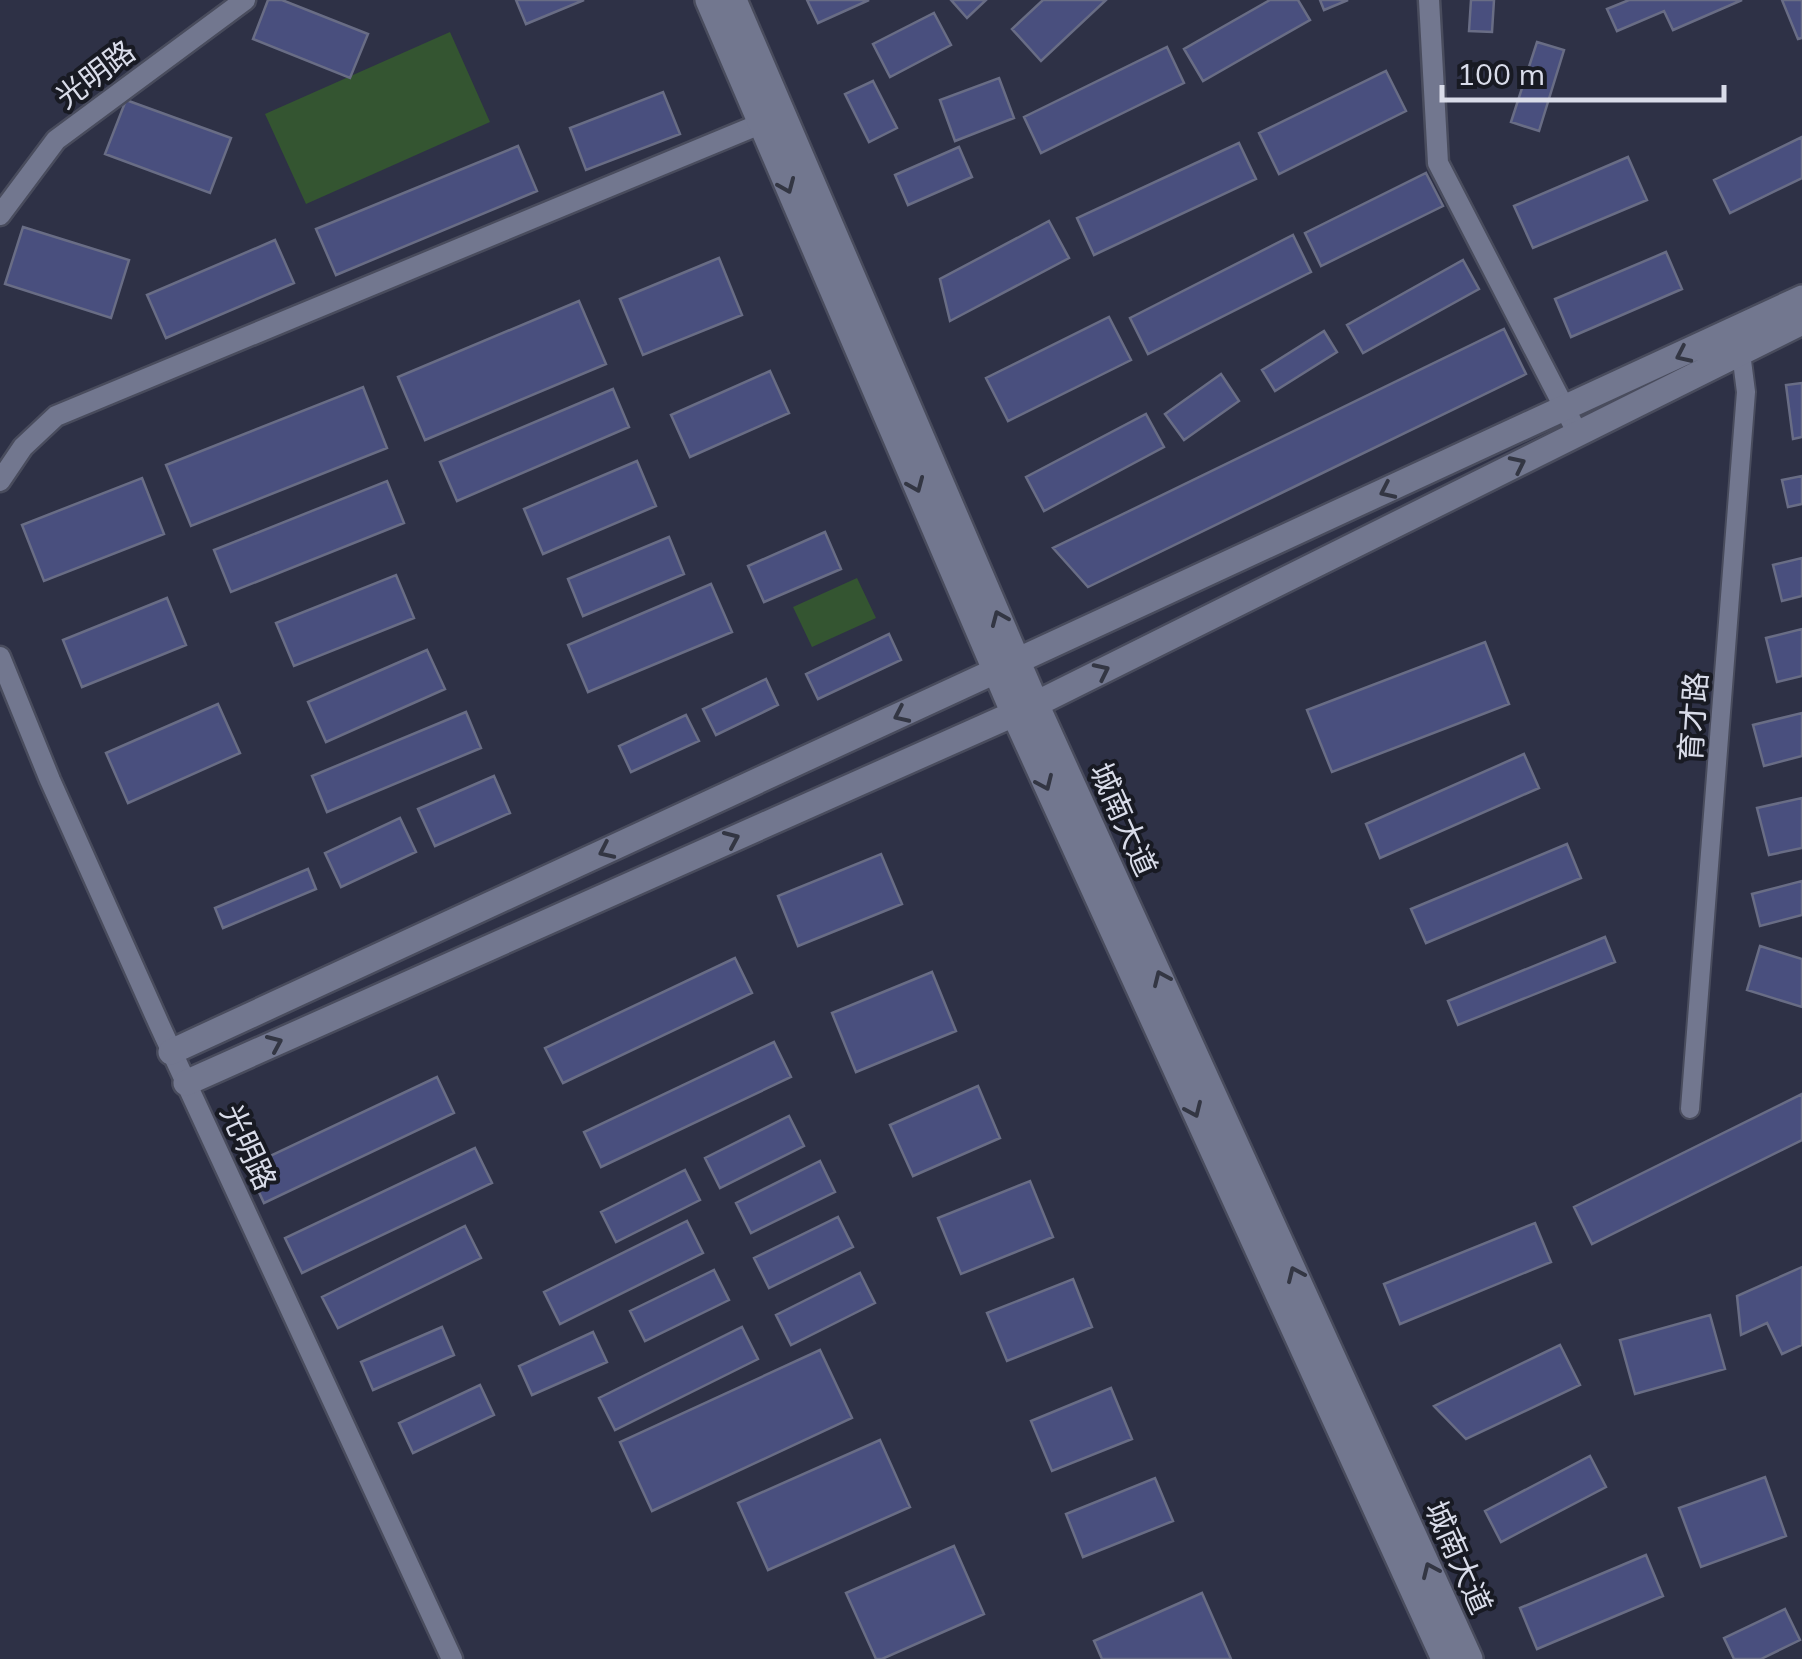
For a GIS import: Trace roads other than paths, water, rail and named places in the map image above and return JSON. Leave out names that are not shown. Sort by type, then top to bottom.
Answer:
[{"type":"main road","name":"城南大道","points":[[708,0],[772,119],[1025,709],[1444,1659]]},
{"type":"main road","name":"城南大道","points":[[734,0],[772,119]]},
{"type":"main road","points":[[186,1082],[1025,709],[1578,434],[1732,345],[1802,298]]},
{"type":"main road","points":[[172,1052],[1566,409],[1802,322]]},
{"type":"main road","name":"城南大道","points":[[1025,709],[1470,1659]]},
{"type":"street","name":"光明路","points":[[0,215],[56,140],[244,0]]},
{"type":"street","points":[[1430,0],[1438,162],[1578,434]]},
{"type":"street","points":[[0,480],[23,447],[56,416],[772,119]]},
{"type":"street","name":"育才路","points":[[1690,1109],[1746,392],[1732,345]]},
{"type":"street","name":"光明路","points":[[1,658],[172,1052],[452,1659]]}]
